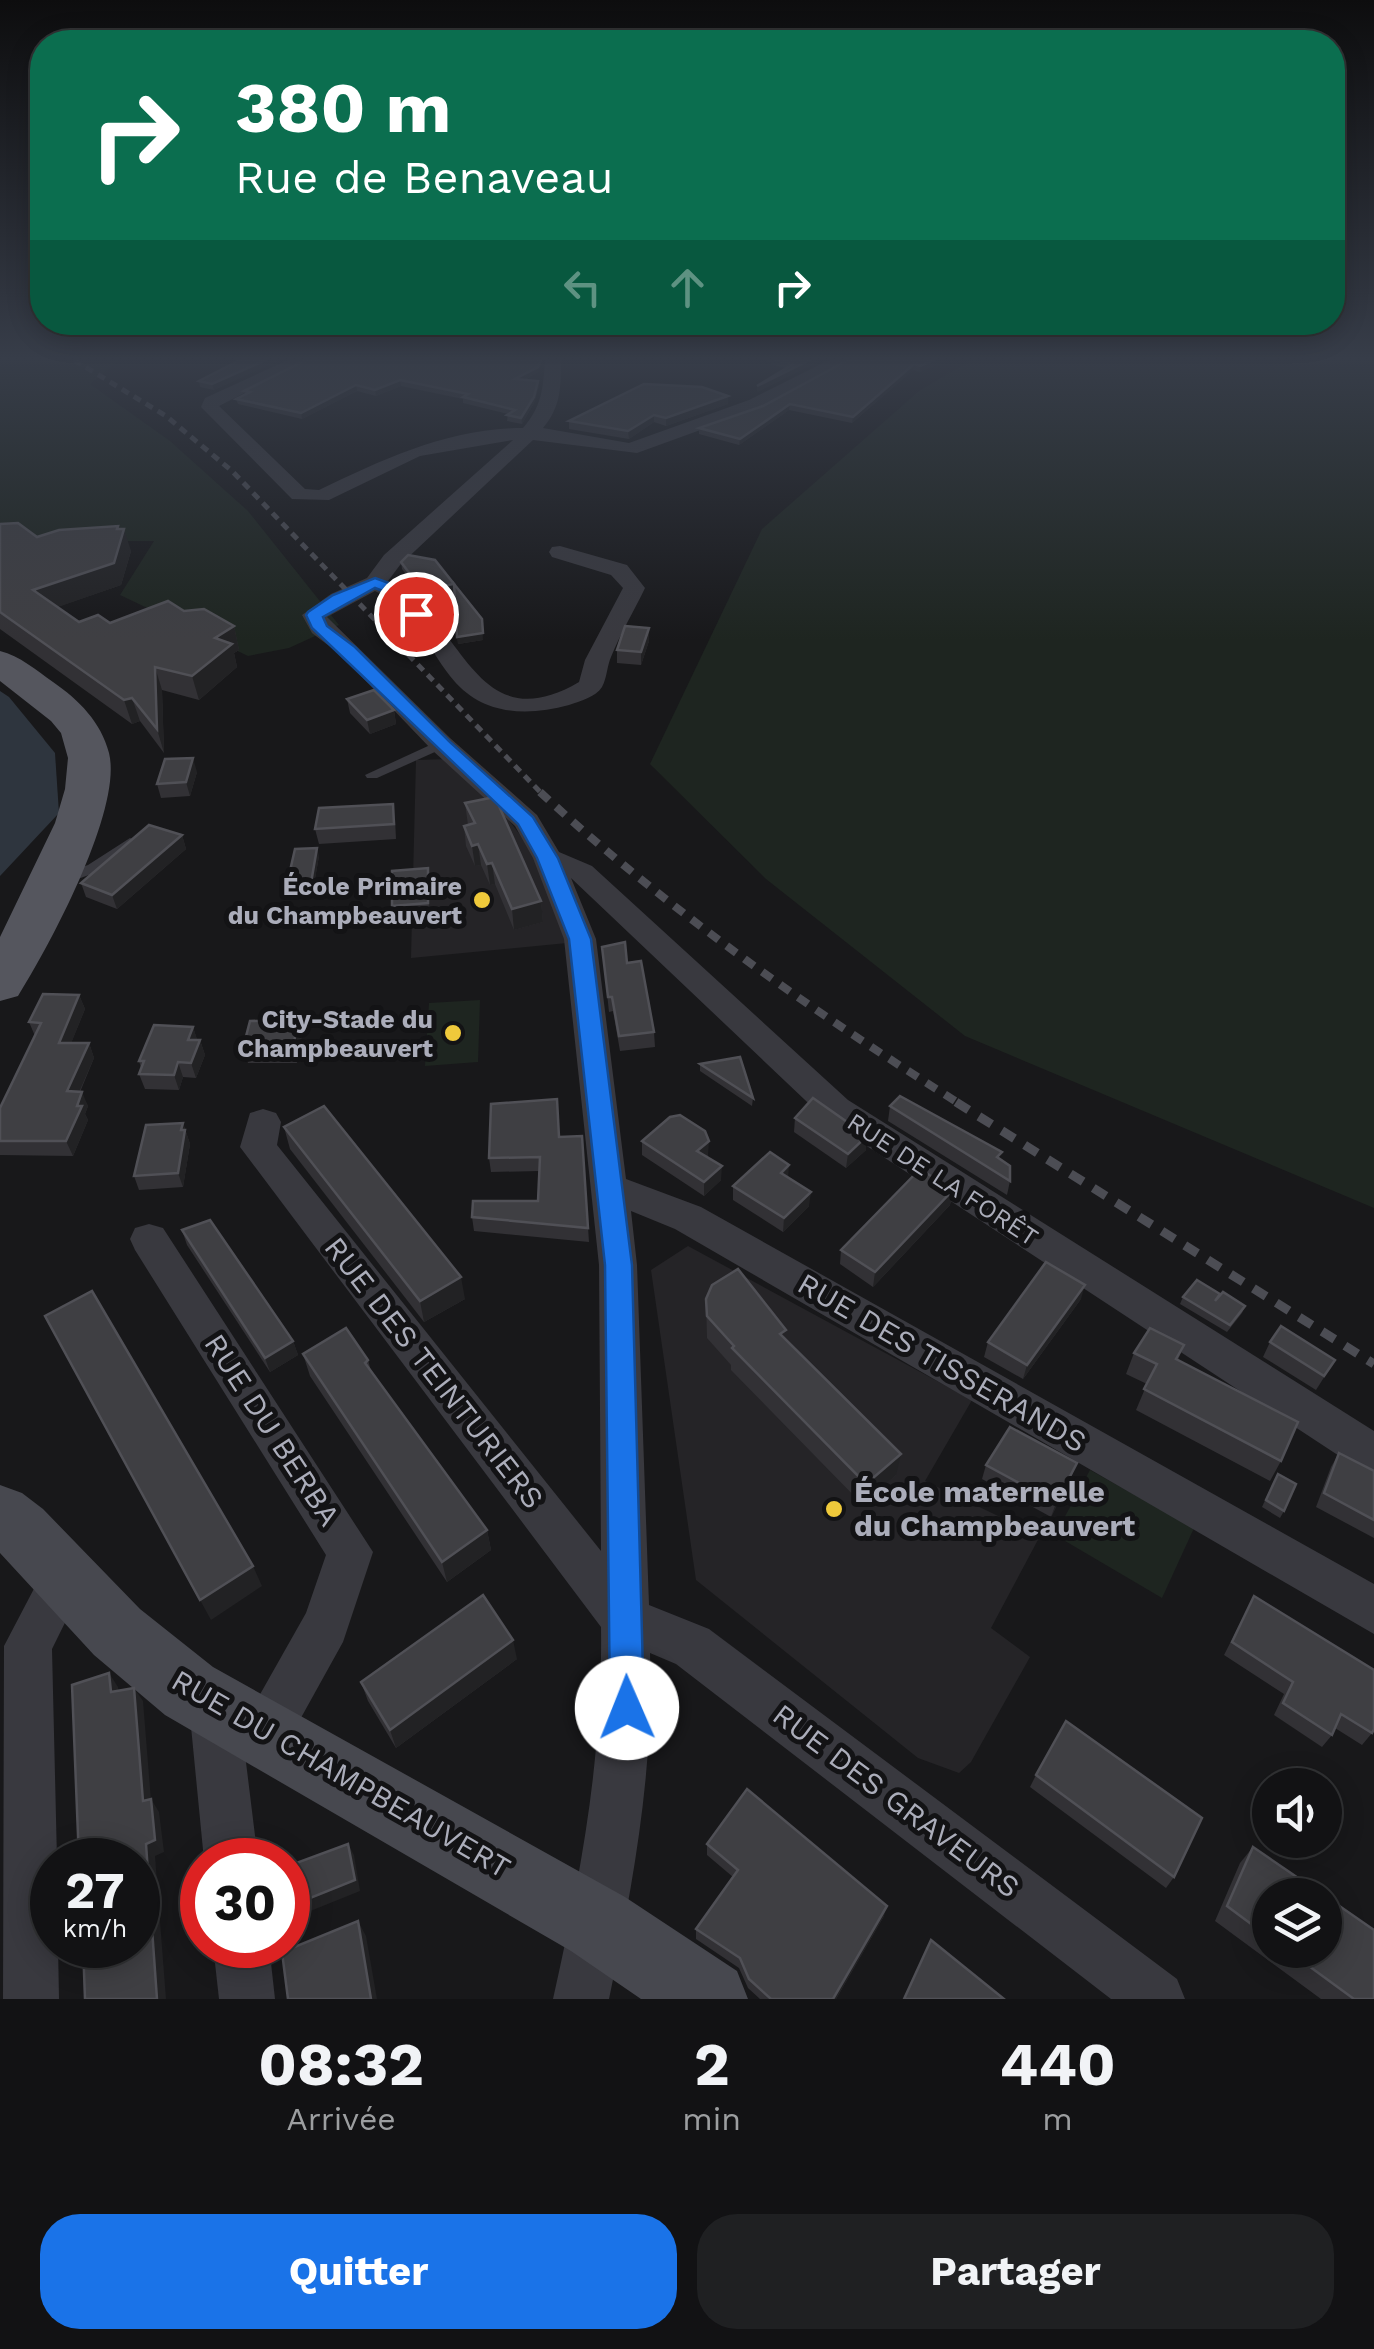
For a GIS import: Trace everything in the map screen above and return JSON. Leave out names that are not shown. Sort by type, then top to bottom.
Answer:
[{"type":"main road","points":[[0,663],[72,718],[84,736],[92,772],[80,822],[0,984]]},
{"type":"street","points":[[256,453],[299,495],[308,498],[342,490],[412,453]]},
{"type":"street","points":[[506,453],[392,560],[375,583],[339,598],[314,615],[320,628],[349,650],[441,744],[526,821],[548,858],[580,939],[618,1265],[627,1708],[608,1874],[582,1999]]},
{"type":"street","points":[[375,583],[402,593],[476,692],[497,704],[543,703],[592,685],[612,626],[634,588],[620,570],[560,552]]},
{"type":"street","name":"RUE DE LA FORÊT","points":[[548,858],[582,872],[836,1110],[1374,1455]]},
{"type":"street","name":"RUE DES TEINTURIERS","points":[[264,1122],[258,1147],[626,1620]]},
{"type":"street","name":"RUE DES TISSERANDS","points":[[608,1187],[688,1218],[1374,1610]]},
{"type":"street","name":"RUE DU BERBA","points":[[149,1239],[350,1552],[326,1625],[239,1720]]},
{"type":"street","name":"RUE DU CHAMPBEAUVERT","points":[[0,1514],[21,1530],[116,1632],[188,1692],[598,1924],[709,1999]]},
{"type":"street","points":[[31,1999],[28,1646],[64,1576]]},
{"type":"street","name":"RUE DES GRAVEURS","points":[[626,1620],[692,1646],[1157,1999]]},
{"type":"street","points":[[232,1838],[239,1720]]},
{"type":"street","points":[[243,1968],[246,1999]]},
{"type":"lane","points":[[372,775],[441,744]]},
{"type":"lane","points":[[51,882],[94,868],[141,832]]},
{"type":"shaded area","points":[[0,453],[184,453],[248,511],[339,625],[289,648],[248,656],[120,595],[154,541],[69,541],[0,533]]},
{"type":"shaded area","points":[[848,453],[1374,453],[1374,1208],[965,1036],[766,879],[650,764],[762,529]]},
{"type":"shaded area","points":[[0,691],[55,753],[59,813],[0,876]]},
{"type":"shaded area","name":"École Primaire du Champbeauvert","points":[[451,759],[508,819],[536,856],[567,943],[411,958],[416,760]]},
{"type":"shaded area","name":"City-Stade du Champbeauvert","points":[[480,1000],[478,1062],[425,1066],[429,1003]]},
{"type":"shaded area","name":"École maternelle du Champbeauvert","points":[[688,1246],[972,1400],[925,1481],[1040,1536],[991,1628],[1030,1657],[971,1762],[959,1773],[918,1758],[696,1580],[651,1270]]},
{"type":"shaded area","points":[[1090,1470],[1194,1528],[1162,1598],[1055,1535]]},
{"type":"building","points":[[18,523],[37,537],[59,530],[118,526],[117,529],[124,529],[114,563],[33,590],[79,622],[98,615],[110,623],[168,601],[184,611],[204,609],[234,626],[215,638],[232,644],[192,676],[155,667],[157,729],[132,698],[124,700],[0,612],[0,524]]},
{"type":"building","points":[[408,555],[435,560],[454,584],[422,590],[401,562]]},
{"type":"building","points":[[454,584],[482,619],[483,633],[457,637]]},
{"type":"building","points":[[625,626],[649,628],[641,652],[617,650]]},
{"type":"building","points":[[374,690],[394,710],[367,720],[347,699]]},
{"type":"building","points":[[193,758],[186,782],[157,784],[165,759]]},
{"type":"building","points":[[495,797],[541,901],[512,909],[492,863],[487,864],[478,844],[472,846],[464,826],[475,823],[465,803]]},
{"type":"building","points":[[393,804],[394,824],[315,829],[319,808]]},
{"type":"building","points":[[149,825],[182,835],[112,895],[81,883]]},
{"type":"building","points":[[317,848],[311,883],[287,884],[295,849]]},
{"type":"building","points":[[428,868],[428,903],[392,906],[392,871]]},
{"type":"building","points":[[625,942],[627,963],[641,961],[654,1032],[619,1036],[612,997],[608,997],[602,947]]},
{"type":"building","points":[[43,994],[79,995],[59,1043],[89,1043],[67,1091],[82,1092],[77,1106],[82,1106],[66,1141],[0,1141],[0,1108],[41,1023],[29,1022]]},
{"type":"building","points":[[298,1020],[293,1048],[243,1048],[250,1021]]},
{"type":"building","points":[[154,1025],[193,1027],[188,1040],[200,1040],[191,1063],[178,1062],[174,1075],[139,1074],[144,1061],[139,1061]]},
{"type":"building","points":[[740,1057],[753,1098],[700,1064]]},
{"type":"building","points":[[900,1096],[1002,1152],[997,1157],[1010,1166],[1010,1181],[890,1106]]},
{"type":"building","points":[[813,1098],[867,1136],[848,1154],[795,1118]]},
{"type":"building","points":[[557,1099],[559,1137],[582,1136],[588,1228],[472,1217],[473,1201],[538,1201],[540,1157],[489,1158],[491,1104]]},
{"type":"building","points":[[324,1106],[461,1277],[420,1301],[284,1127]]},
{"type":"building","points":[[680,1115],[705,1131],[709,1141],[697,1151],[722,1166],[704,1182],[642,1141],[670,1117]]},
{"type":"building","points":[[183,1123],[178,1173],[134,1176],[146,1125]]},
{"type":"building","points":[[770,1152],[789,1165],[781,1173],[811,1192],[784,1218],[733,1186]]},
{"type":"building","points":[[920,1169],[953,1190],[875,1272],[841,1250]]},
{"type":"building","points":[[210,1220],[293,1341],[265,1358],[182,1230]]},
{"type":"building","points":[[1046,1262],[1085,1285],[1027,1365],[988,1342]]},
{"type":"building","points":[[738,1269],[786,1330],[780,1334],[901,1454],[866,1484],[732,1348],[707,1316],[706,1299],[712,1285]]},
{"type":"building","points":[[1197,1280],[1220,1294],[1215,1301],[1223,1292],[1245,1306],[1230,1325],[1183,1297]]},
{"type":"building","points":[[92,1291],[253,1566],[200,1600],[45,1316]]},
{"type":"building","points":[[1281,1326],[1335,1360],[1324,1376],[1270,1342]]},
{"type":"building","points":[[346,1328],[368,1360],[365,1363],[487,1530],[442,1562],[303,1354]]},
{"type":"building","points":[[1150,1328],[1184,1345],[1176,1359],[1298,1422],[1281,1461],[1144,1389],[1157,1364],[1134,1353]]},
{"type":"building","points":[[1010,1427],[1077,1463],[1056,1503],[986,1465]]},
{"type":"building","points":[[1339,1453],[1374,1471],[1374,1520],[1324,1493]]},
{"type":"building","points":[[1278,1474],[1296,1484],[1284,1511],[1266,1500]]},
{"type":"building","points":[[483,1595],[513,1640],[390,1730],[361,1682]]},
{"type":"building","points":[[1254,1596],[1374,1670],[1372,1733],[1341,1714],[1332,1735],[1283,1703],[1293,1682],[1232,1642]]},
{"type":"building","points":[[109,1673],[111,1692],[134,1688],[143,1801],[151,1799],[155,1838],[78,1838],[72,1685]]},
{"type":"building","points":[[1066,1721],[1202,1818],[1174,1877],[1036,1775]]},
{"type":"building","points":[[747,1789],[887,1906],[833,1999],[771,1999],[749,1979],[740,1958],[696,1929],[738,1870],[707,1844]]},
{"type":"building","points":[[348,1844],[355,1880],[310,1898],[310,1858]]},
{"type":"building","points":[[1252,1849],[1252,1858],[1269,1858],[1298,1878],[1252,1878],[1252,1925],[1227,1906]]},
{"type":"building","points":[[1342,1908],[1374,1930],[1374,1999],[1354,1999],[1312,1968],[1342,1968]]},
{"type":"building","points":[[358,1921],[371,1999],[288,1999],[284,1968],[310,1968],[310,1941]]},
{"type":"building","points":[[931,1940],[1004,1999],[904,1999]]},
{"type":"building","points":[[84,1968],[155,1968],[157,1999],[85,1999]]},
{"type":"railway","points":[[211,453],[541,793]]},
{"type":"railway","points":[[541,793],[639,878],[743,958],[960,1104]]},
{"type":"railway","points":[[956,1102],[1374,1364]]},
{"type":"place","name":"École Primaire du Champbeauvert","points":[[482,900]]},
{"type":"place","name":"City-Stade du Champbeauvert","points":[[453,1033]]},
{"type":"place","name":"École maternelle du Champbeauvert","points":[[834,1509]]},
{"type":"route","points":[[416,614],[402,593],[375,583],[339,598],[314,615],[320,628],[349,650],[444,746],[526,821],[548,858],[580,939],[618,1265],[627,1708]]}]
